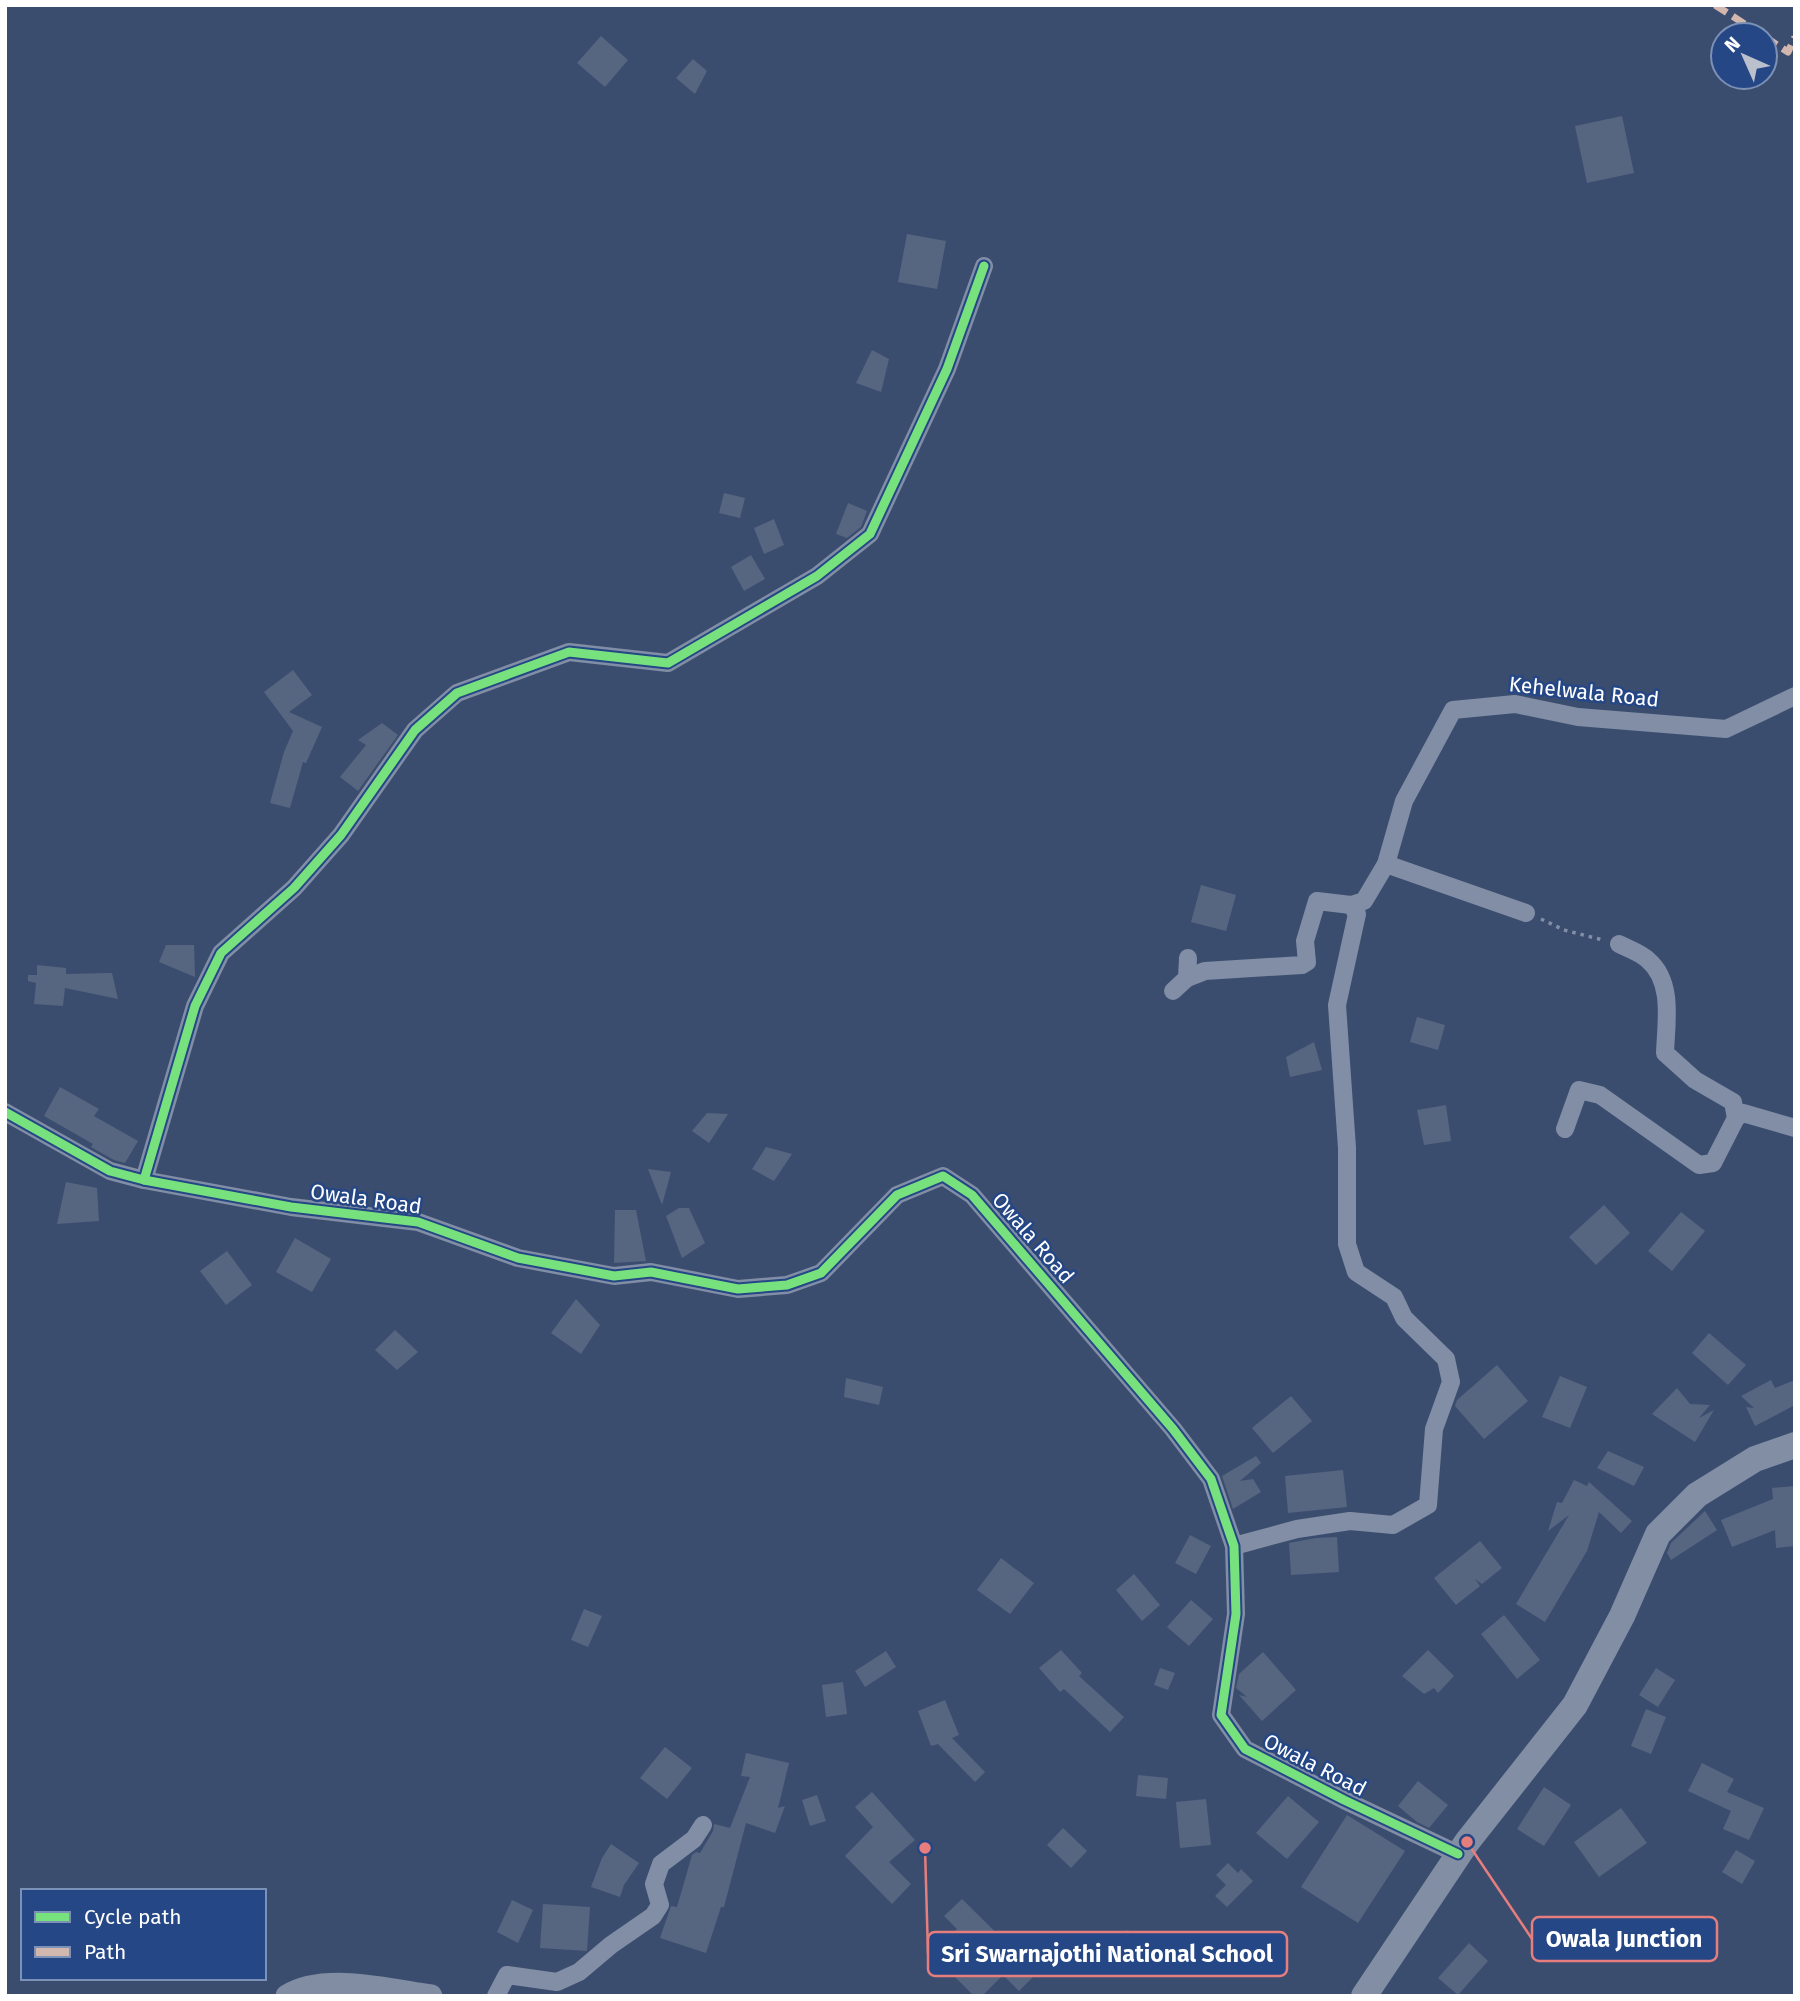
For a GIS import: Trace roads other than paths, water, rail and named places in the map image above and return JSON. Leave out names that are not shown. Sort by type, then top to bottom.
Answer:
[{"type":"highway","points":[[1364,1996],[1458,1854],[1575,1705],[1622,1616],[1658,1534],[1697,1495],[1755,1459],[1795,1445]]},
{"type":"main road","points":[[287,1996],[297,1989],[334,1983],[431,1996]]},
{"type":"street","points":[[144,1180],[195,1006],[221,953],[294,888],[341,835],[415,730],[457,694],[569,652],[668,663],[817,576],[870,534],[947,369],[985,266]]},
{"type":"street","name":"Kehelwala Road","points":[[1351,905],[1364,901],[1386,864],[1404,801],[1453,710],[1515,704],[1578,717],[1726,729],[1795,696]]},
{"type":"street","points":[[1386,864],[1526,913]]},
{"type":"street","points":[[1173,991],[1186,978],[1205,971],[1301,965],[1307,962],[1305,941],[1317,901],[1351,905],[1357,914],[1337,1005],[1347,1148],[1347,1244],[1356,1272],[1394,1297],[1404,1318],[1446,1359],[1451,1382],[1434,1429],[1428,1505],[1392,1525],[1350,1521],[1297,1529],[1234,1546]]},
{"type":"street","points":[[1619,944],[1647,959],[1661,974],[1666,992],[1665,1053],[1695,1080],[1733,1101],[1736,1118]]},
{"type":"street","points":[[1186,978],[1188,958]]},
{"type":"street","points":[[1565,1129],[1579,1090],[1600,1095],[1699,1165],[1713,1163],[1736,1118],[1743,1113],[1795,1129]]},
{"type":"street","name":"Owala Road","points":[[5,1112],[110,1171],[144,1180],[291,1207],[418,1222],[518,1258],[614,1276],[651,1272],[738,1289],[787,1284],[821,1273],[897,1195],[943,1177],[972,1195],[1173,1429],[1211,1479],[1234,1546],[1236,1614],[1221,1715],[1245,1749],[1458,1854]]},
{"type":"street","points":[[496,1996],[507,1975],[556,1982],[579,1972],[611,1945],[653,1916],[660,1905],[654,1884],[661,1864],[694,1839],[703,1825]]},
{"type":"place","name":"Owala Junction","points":[[1467,1842]]},
{"type":"place","name":"Sri Swarnajothi National School","points":[[925,1848]]}]
